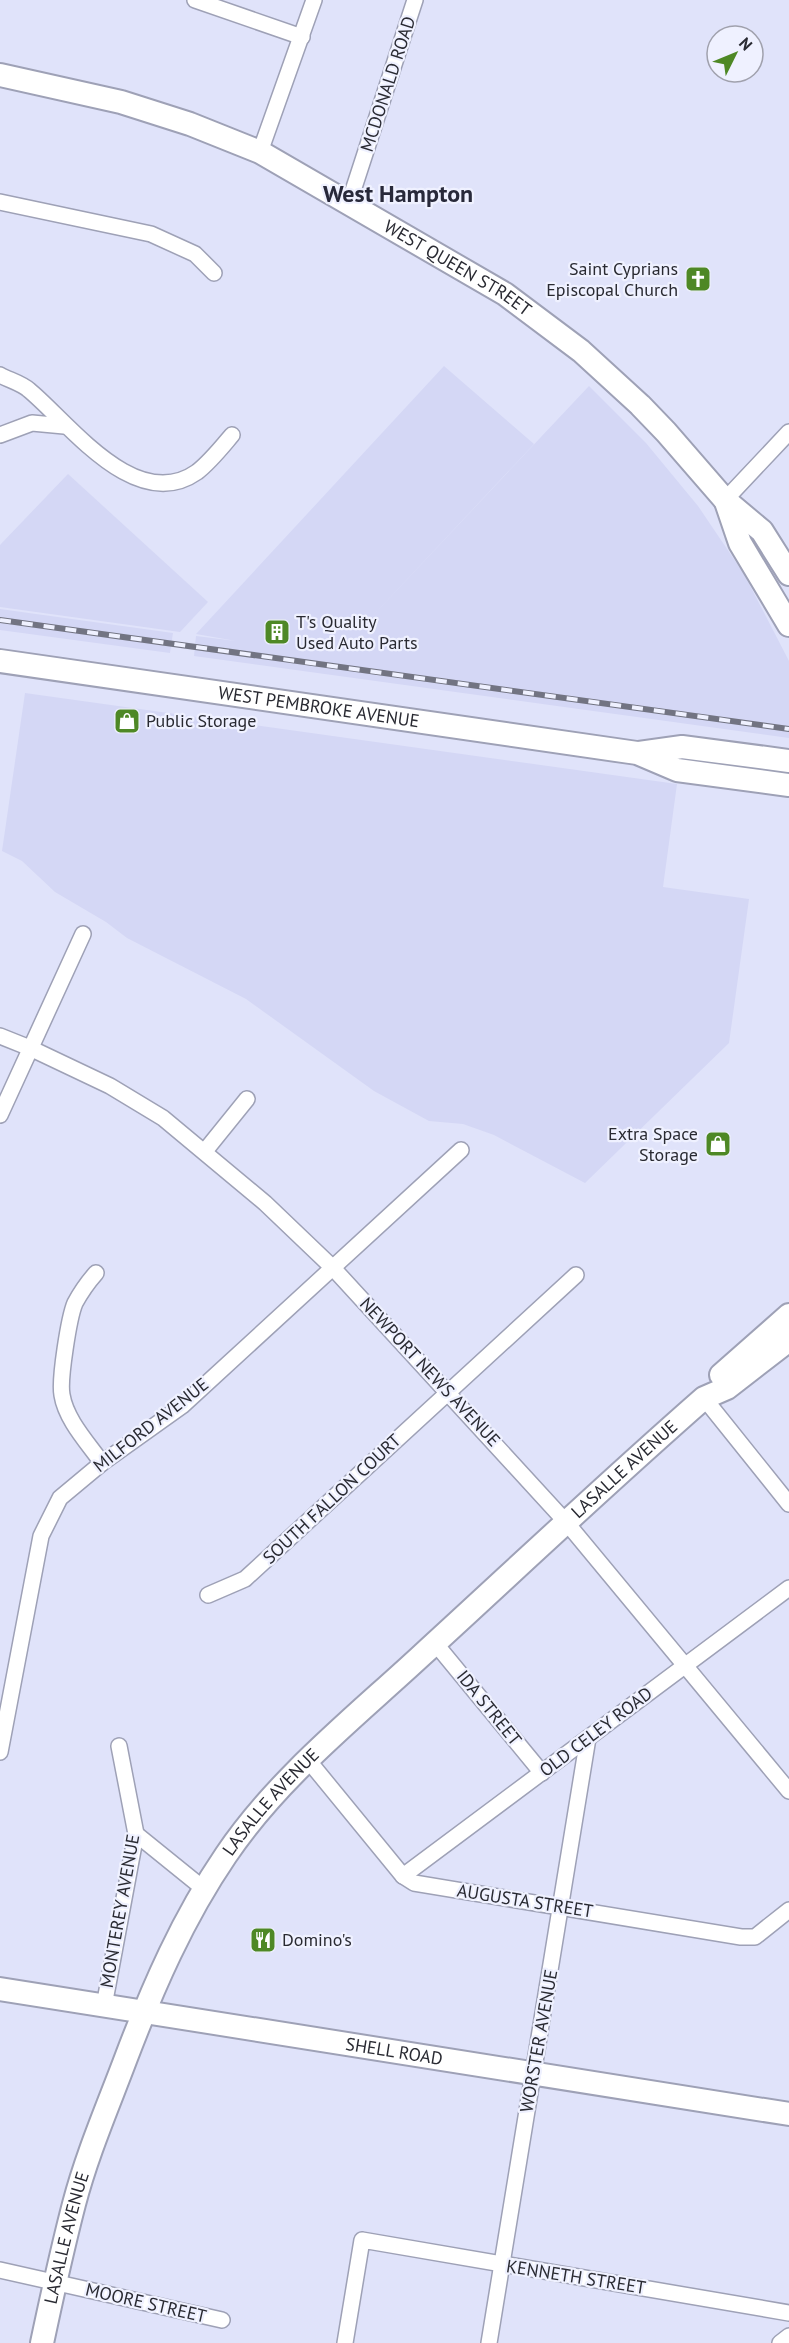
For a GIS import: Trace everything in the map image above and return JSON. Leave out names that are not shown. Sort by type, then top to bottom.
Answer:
[{"type":"main road","name":"WEST QUEEN STREET","points":[[0,75],[121,102],[190,124],[260,152],[505,294],[549,326],[640,405],[725,500],[762,531],[789,574]]},
{"type":"main road","name":"WEST QUEEN STREET","points":[[725,500],[740,543],[789,625]]},
{"type":"main road","name":"WEST PEMBROKE AVENUE","points":[[0,661],[637,753],[677,770],[789,785]]},
{"type":"main road","name":"WEST PEMBROKE AVENUE","points":[[637,753],[682,747],[789,761]]},
{"type":"main road","name":"LASALLE AVENUE","points":[[42,2343],[74,2203],[90,2153],[144,2013],[174,1943],[227,1853],[264,1806],[308,1760],[704,1398],[717,1378],[789,1315]]},
{"type":"main road","name":"LASALLE AVENUE","points":[[704,1398],[727,1388],[789,1340]]},
{"type":"main road","name":"SHELL ROAD","points":[[0,1989],[789,2114]]},
{"type":"street","points":[[195,0],[302,37]]},
{"type":"street","points":[[260,152],[314,0]]},
{"type":"street","name":"MCDONALD ROAD","points":[[349,203],[415,0]]},
{"type":"street","points":[[0,201],[151,234],[195,254],[214,273]]},
{"type":"street","points":[[0,375],[27,388],[64,426],[116,468],[148,481],[171,482],[196,473],[232,435]]},
{"type":"street","points":[[0,435],[32,423],[64,426]]},
{"type":"street","points":[[725,500],[789,432]]},
{"type":"street","points":[[0,1115],[83,934]]},
{"type":"street","name":"NEWPORT NEWS AVENUE","points":[[0,1036],[110,1086],[163,1118],[266,1203],[333,1268],[566,1522],[789,1791]]},
{"type":"street","points":[[205,1151],[247,1098]]},
{"type":"street","name":"MILFORD AVENUE","points":[[0,1752],[7,1670],[41,1536],[60,1498],[102,1463],[182,1406],[460,1150]]},
{"type":"street","points":[[96,1273],[74,1306],[61,1380],[62,1396],[70,1417],[102,1463]]},
{"type":"street","name":"SOUTH FALLON COURT","points":[[208,1595],[245,1579],[576,1275]]},
{"type":"street","points":[[704,1398],[789,1504]]},
{"type":"street","name":"OLD CELEY ROAD","points":[[403,1876],[789,1588]]},
{"type":"street","name":"IDA STREET","points":[[435,1643],[542,1773]]},
{"type":"street","name":"WORSTER AVENUE","points":[[489,2343],[588,1738]]},
{"type":"street","name":"MONTEREY AVENUE","points":[[104,2006],[136,1834],[119,1746]]},
{"type":"street","points":[[308,1760],[403,1876]]},
{"type":"street","points":[[136,1834],[204,1889]]},
{"type":"street","name":"AUGUSTA STREET","points":[[403,1876],[414,1883],[741,1936],[755,1937],[789,1910]]},
{"type":"street","name":"KENNETH STREET","points":[[345,2343],[362,2240],[789,2313]]},
{"type":"street","name":"MOORE STREET","points":[[0,2270],[222,2320]]},
{"type":"street","points":[[780,2343],[789,2336]]},
{"type":"shaded area","points":[[444,366],[534,444],[336,655],[589,386],[646,443],[698,506],[744,574],[789,661],[789,738],[194,656],[196,636],[236,641],[196,634]]},
{"type":"shaded area","points":[[68,474],[208,602],[180,632],[0,607],[0,545]]},
{"type":"shaded area","points":[[0,609],[173,633],[170,653],[0,630]]},
{"type":"shaded area","points":[[25,693],[677,784],[663,887],[749,899],[729,1043],[585,1183],[494,1135],[463,1124],[429,1121],[374,1091],[246,999],[127,938],[106,922],[55,892],[22,861],[2,851]]},
{"type":"railway","points":[[0,620],[789,729]]},
{"type":"place","name":"Saint Cyprians Episcopal Church","points":[[698,279]]},
{"type":"place","name":"T's Quality Used Auto Parts","points":[[277,632]]},
{"type":"place","name":"Public Storage","points":[[127,721]]},
{"type":"place","name":"Extra Space Storage","points":[[718,1144]]},
{"type":"place","name":"Domino's","points":[[263,1940]]},
{"type":"district","name":"West Hampton","points":[[398,194]]}]
